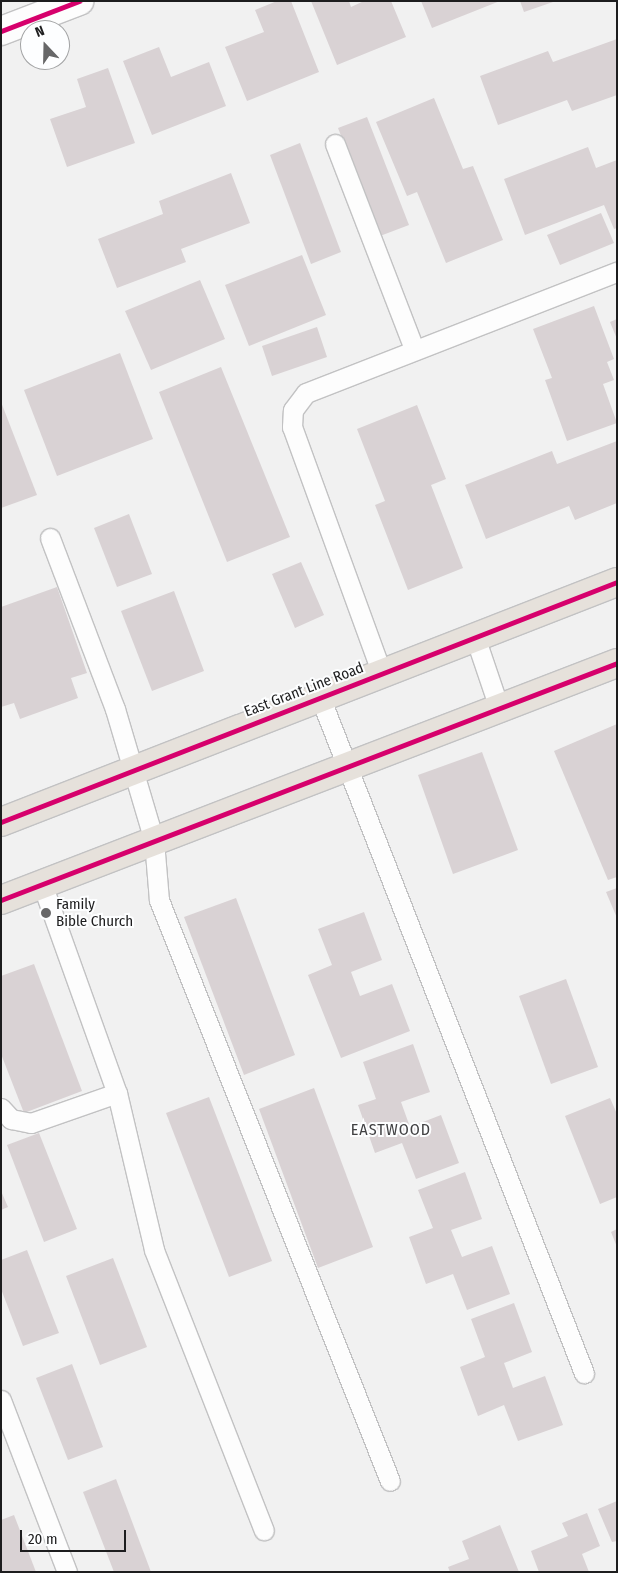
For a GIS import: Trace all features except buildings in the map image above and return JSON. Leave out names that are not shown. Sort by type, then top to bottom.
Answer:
[{"type":"main road","name":"East Grant Line Road","points":[[1,822],[617,582]]},
{"type":"main road","points":[[1,900],[617,663]]},
{"type":"street","points":[[1,31],[79,1]]},
{"type":"lane","points":[[335,144],[414,349]]},
{"type":"lane","points":[[382,674],[292,427],[292,410],[306,393],[414,349],[617,272]]},
{"type":"lane","points":[[50,538],[116,709],[154,841],[159,900],[390,1481]]},
{"type":"lane","points":[[475,637],[499,708]]},
{"type":"lane","points":[[320,697],[584,1373]]},
{"type":"lane","points":[[42,884],[117,1093],[154,1250],[264,1530]]},
{"type":"lane","points":[[1,1108],[11,1119],[31,1123],[117,1093]]},
{"type":"lane","points":[[1,1400],[67,1572]]},
{"type":"cycle path","points":[[1,31],[79,1]]},
{"type":"cycle path","points":[[1,822],[617,582]]},
{"type":"cycle path","points":[[1,900],[617,663]]},
{"type":"place","name":"Family Bible Church","points":[[46,913]]},
{"type":"district","name":"EASTWOOD","points":[[391,1130]]}]
